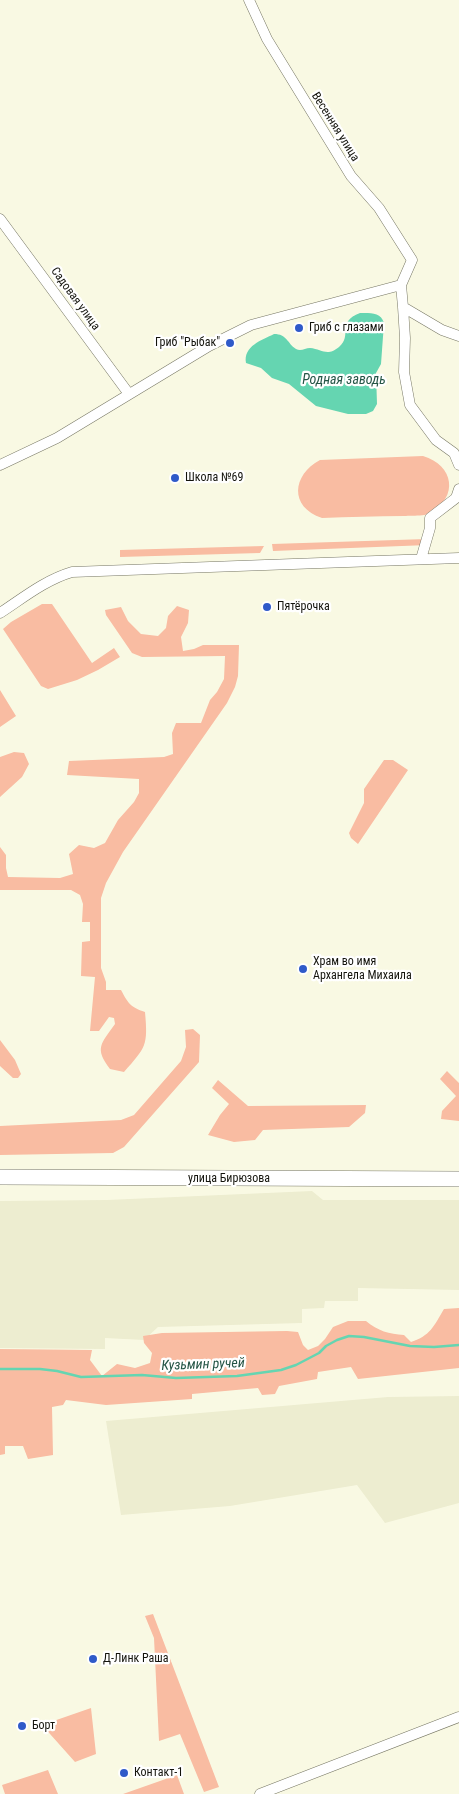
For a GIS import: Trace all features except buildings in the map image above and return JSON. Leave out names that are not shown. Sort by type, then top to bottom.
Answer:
[{"type":"main road","name":"улица Бирюзова","points":[[0,1177],[459,1180]]},
{"type":"street","name":"Весенняя улица","points":[[249,0],[267,39],[351,176],[380,208],[412,260],[401,285]]},
{"type":"street","name":"Садовая улица","points":[[0,219],[129,394]]},
{"type":"street","points":[[0,465],[57,438],[209,346],[251,325],[401,285],[405,338],[404,372],[410,405],[436,440],[454,453],[459,465]]},
{"type":"street","points":[[403,307],[442,330],[459,336]]},
{"type":"street","points":[[421,559],[430,528],[430,518],[456,498],[459,489]]},
{"type":"street","points":[[0,612],[58,576],[72,572],[459,558]]},
{"type":"street","points":[[260,1794],[459,1716]]},
{"type":"shaded area","points":[[423,456],[441,466],[449,482],[446,499],[430,513],[417,516],[322,518],[311,513],[299,499],[298,491],[304,474],[320,460]]},
{"type":"shaded area","points":[[427,539],[428,545],[273,551],[272,544]]},
{"type":"shaded area","points":[[264,546],[260,553],[120,557],[120,550]]},
{"type":"shaded area","points":[[42,604],[52,604],[92,663],[114,648],[120,657],[77,680],[48,689],[41,686],[3,629],[11,622]]},
{"type":"shaded area","points":[[177,606],[189,610],[188,623],[181,637],[183,651],[203,645],[239,645],[238,676],[227,703],[123,852],[106,883],[101,898],[101,968],[106,982],[106,990],[121,990],[130,1004],[145,1012],[146,1032],[144,1045],[137,1057],[124,1072],[110,1069],[101,1051],[103,1041],[115,1024],[114,1018],[109,1017],[99,1031],[90,1031],[95,977],[81,976],[82,942],[90,941],[90,922],[82,922],[83,904],[80,895],[71,890],[0,890],[0,847],[6,855],[8,877],[60,878],[73,874],[69,854],[79,845],[94,848],[105,843],[118,820],[134,802],[139,793],[139,779],[67,775],[69,761],[164,757],[173,754],[172,733],[176,723],[201,723],[210,700],[224,679],[225,656],[142,657],[132,653],[106,615],[105,610],[121,607],[128,621],[141,634],[158,636],[166,628],[168,616]]},
{"type":"shaded area","points":[[0,690],[16,716],[0,727]]},
{"type":"shaded area","points":[[14,752],[24,753],[29,764],[22,777],[0,797],[0,757]]},
{"type":"shaded area","points":[[384,760],[393,760],[408,770],[358,844],[351,838],[349,833],[364,803],[364,789]]},
{"type":"shaded area","points":[[193,1029],[200,1035],[199,1062],[124,1147],[113,1153],[0,1155],[0,1126],[121,1120],[134,1115],[181,1061],[186,1047],[185,1030]]},
{"type":"shaded area","points":[[0,1040],[15,1060],[21,1074],[18,1078],[13,1078],[0,1066]]},
{"type":"shaded area","points":[[447,1071],[459,1083],[459,1121],[441,1119],[442,1111],[456,1096],[440,1079]]},
{"type":"shaded area","points":[[218,1080],[248,1106],[366,1105],[365,1113],[349,1127],[263,1130],[255,1140],[234,1142],[208,1135],[229,1104],[212,1088]]},
{"type":"shaded area","points":[[312,1191],[323,1200],[459,1200],[459,1290],[358,1288],[358,1301],[325,1301],[324,1308],[302,1309],[302,1323],[158,1327],[144,1340],[105,1338],[105,1349],[0,1348],[0,1201],[107,1200]]},
{"type":"shaded area","points":[[459,1308],[459,1368],[358,1379],[351,1367],[318,1372],[317,1379],[279,1386],[275,1394],[262,1395],[258,1388],[192,1394],[192,1399],[106,1405],[66,1400],[63,1405],[52,1407],[53,1455],[28,1459],[23,1446],[5,1446],[5,1454],[0,1455],[0,1349],[92,1350],[90,1360],[102,1376],[117,1364],[135,1368],[150,1363],[152,1353],[144,1343],[143,1336],[162,1333],[287,1331],[298,1332],[303,1345],[308,1350],[318,1346],[333,1327],[348,1321],[366,1321],[384,1331],[404,1335],[411,1342],[423,1337],[427,1333],[444,1309]]},
{"type":"shaded area","points":[[459,1396],[459,1503],[385,1523],[357,1485],[230,1506],[121,1515],[106,1421],[388,1397]]},
{"type":"shaded area","points":[[153,1614],[219,1787],[204,1792],[180,1734],[159,1741],[154,1638],[145,1616]]},
{"type":"shaded area","points":[[91,1708],[96,1754],[75,1762],[42,1725]]},
{"type":"shaded area","points":[[48,1770],[58,1794],[5,1794],[2,1785]]},
{"type":"shaded area","points":[[177,1775],[184,1794],[123,1794]]},
{"type":"water","name":"Родная заводь","points":[[360,313],[378,315],[383,319],[384,323],[381,364],[376,373],[377,404],[373,411],[366,414],[348,414],[316,406],[289,384],[272,378],[261,368],[246,363],[247,352],[250,348],[259,341],[274,334],[284,337],[298,350],[310,348],[331,352],[343,342],[346,325],[349,320]]},
{"type":"waterway","name":"Кузьмин ручей","points":[[0,1369],[40,1369],[81,1377],[142,1375],[176,1378],[237,1376],[281,1370],[296,1365],[319,1353],[326,1346],[349,1336],[410,1346],[459,1345]]},
{"type":"place","name":"Гриб с глазами","points":[[299,328]]},
{"type":"place","name":"Гриб \"Рыбак\"","points":[[230,343]]},
{"type":"place","name":"Школа №69","points":[[175,478]]},
{"type":"place","name":"Пятёрочка","points":[[267,607]]},
{"type":"place","name":"Храм во имя Архангела Михаила","points":[[303,969]]},
{"type":"place","name":"Д-Линк Раша","points":[[93,1659]]},
{"type":"place","name":"Борт","points":[[22,1726]]},
{"type":"place","name":"Контакт-1","points":[[124,1773]]}]
